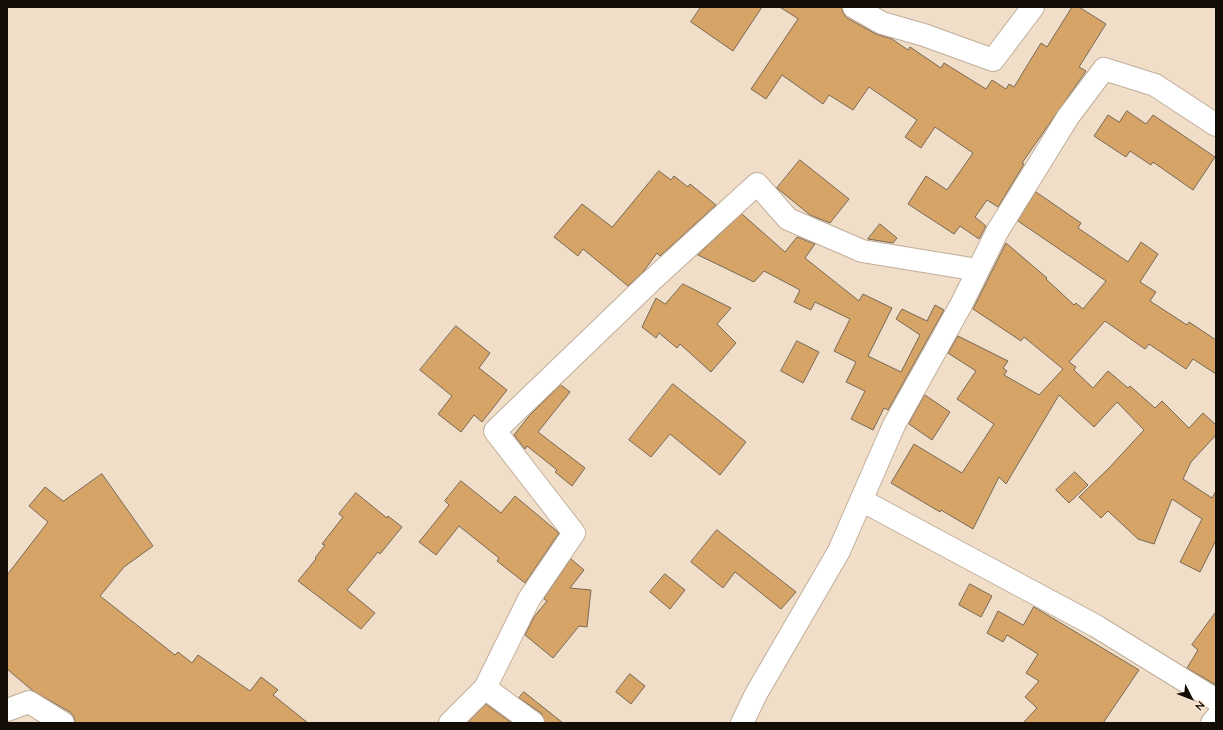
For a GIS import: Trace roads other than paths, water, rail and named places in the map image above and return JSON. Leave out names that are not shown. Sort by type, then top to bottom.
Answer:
[{"type":"street","points":[[854,7],[882,23],[924,35],[994,60],[1033,7]]},
{"type":"street","points":[[742,723],[756,694],[839,551],[894,425],[997,232],[1068,117],[1104,69],[1155,85],[1214,119]]},
{"type":"street","points":[[450,723],[485,688],[529,599],[574,533],[496,431],[651,281],[756,184],[788,218],[862,251],[978,270]]},
{"type":"street","points":[[861,500],[1096,626],[1216,700]]},
{"type":"street","points":[[485,688],[532,723]]},
{"type":"street","points":[[7,710],[29,702],[63,723]]},
{"type":"street","points":[[1212,723],[1216,718]]}]
